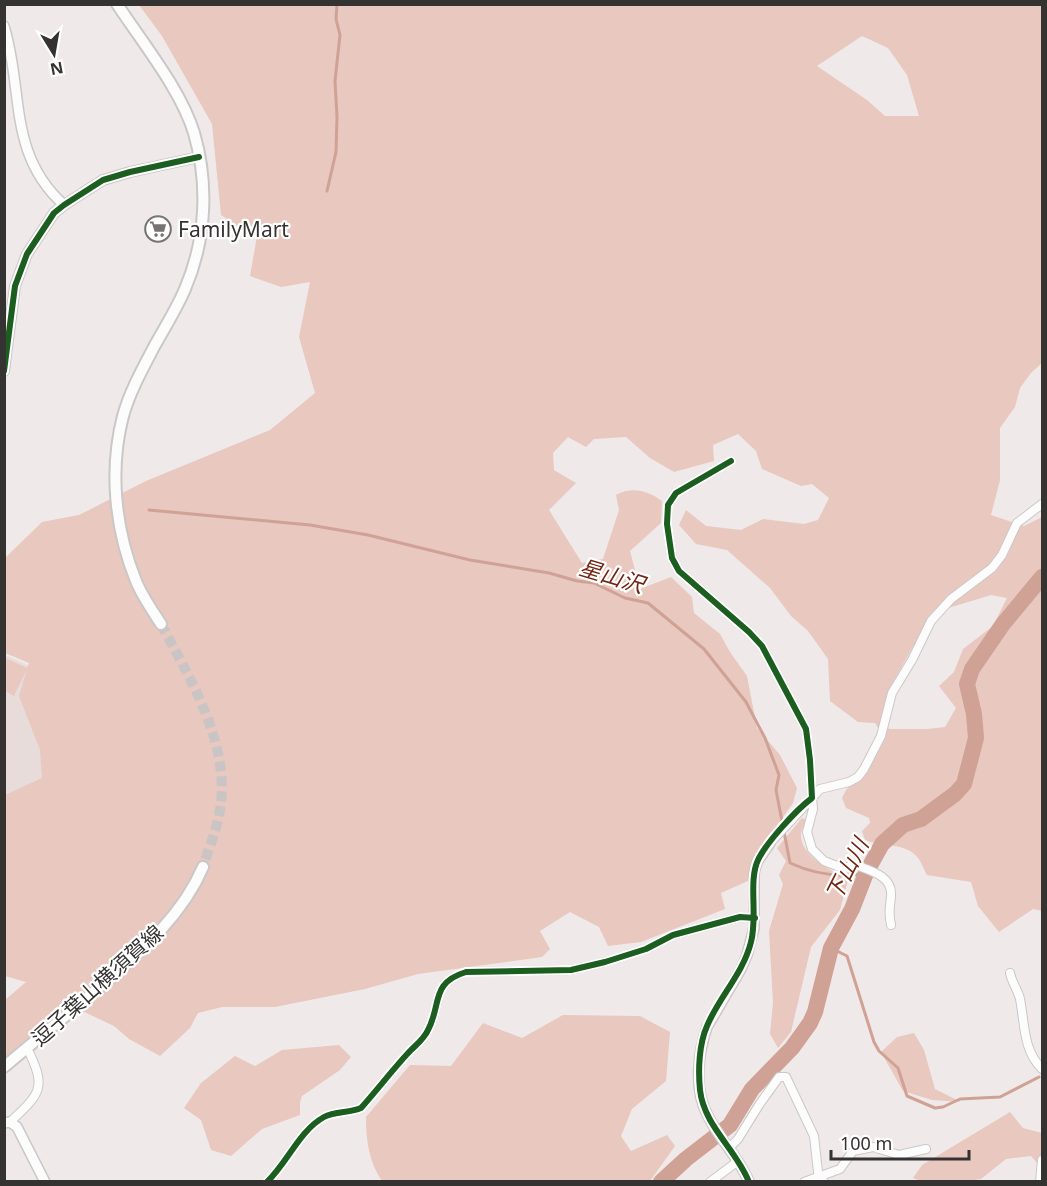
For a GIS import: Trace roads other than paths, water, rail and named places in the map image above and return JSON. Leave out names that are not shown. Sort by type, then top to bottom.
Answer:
[{"type":"main road","points":[[117,4],[182,105],[194,132],[204,187],[203,222],[196,257],[185,289],[129,398],[123,415],[116,468],[116,504],[125,547],[136,582],[161,624]]},
{"type":"main road","name":"逗子葉山横須賀線","points":[[4,1067],[144,948],[177,911],[203,867]]},
{"type":"street","points":[[4,26],[22,135],[33,165],[46,186],[64,205]]},
{"type":"street","points":[[4,371],[15,286],[27,254],[49,221],[64,205],[103,180],[199,157]]},
{"type":"street","points":[[731,461],[675,494],[668,506],[667,524],[672,558],[679,571],[750,632],[762,646],[806,729],[810,760],[808,801],[813,809],[807,832],[812,849],[824,861],[845,869],[853,864],[879,875],[889,885],[892,892],[888,911],[891,925]]},
{"type":"street","points":[[749,1182],[738,1161],[706,1114],[700,1091],[699,1074],[704,1036],[712,1016],[741,969],[751,942],[755,918],[754,873],[757,862],[770,843],[820,789],[849,782],[858,777],[881,736],[892,693],[912,660],[931,621],[951,598],[992,568],[1002,555],[1017,523],[1042,504]]},
{"type":"street","points":[[267,1182],[312,1125],[327,1116],[353,1112],[362,1108],[412,1049],[422,1041],[430,1028],[440,992],[452,976],[466,972],[571,970],[646,949],[673,935],[740,917],[755,918]]},
{"type":"street","points":[[1010,973],[1020,998],[1030,1053],[1042,1070]]},
{"type":"street","points":[[27,1048],[39,1072],[39,1086],[32,1102],[7,1123],[17,1127],[45,1182]]},
{"type":"street","points":[[728,1146],[738,1139],[779,1077],[786,1077],[814,1136],[822,1178]]},
{"type":"street","points":[[804,1182],[822,1178],[840,1169],[853,1151],[873,1147],[899,1155],[926,1149]]},
{"type":"street","points":[[1040,1182],[1042,1160]]},
{"type":"street","points":[[710,1182],[738,1161]]},
{"type":"waterway","points":[[327,191],[336,152],[335,81],[340,35],[336,19],[337,4]]},
{"type":"waterway","name":"星山沢","points":[[149,510],[310,525],[368,535],[470,560],[594,583],[625,598],[648,603],[704,649],[746,702],[765,738],[779,775],[776,790],[790,863],[827,874],[866,873]]},
{"type":"waterway","name":"下山川","points":[[661,1182],[686,1159],[730,1125],[752,1089],[792,1048],[810,1023],[815,1012],[831,948],[882,844],[903,825],[921,819],[955,794],[964,784],[976,738],[974,714],[967,684],[972,669],[1003,624],[1042,577]]},
{"type":"waterway","points":[[831,948],[847,956],[874,1042],[879,1051],[898,1068],[907,1096],[935,1108],[943,1107],[960,1099],[1000,1097],[1039,1077]]},
{"type":"tunnel","points":[[161,624],[206,713],[219,761],[222,785],[220,810],[203,867]]},
{"type":"place","name":"FamilyMart","points":[[158,229]]}]
